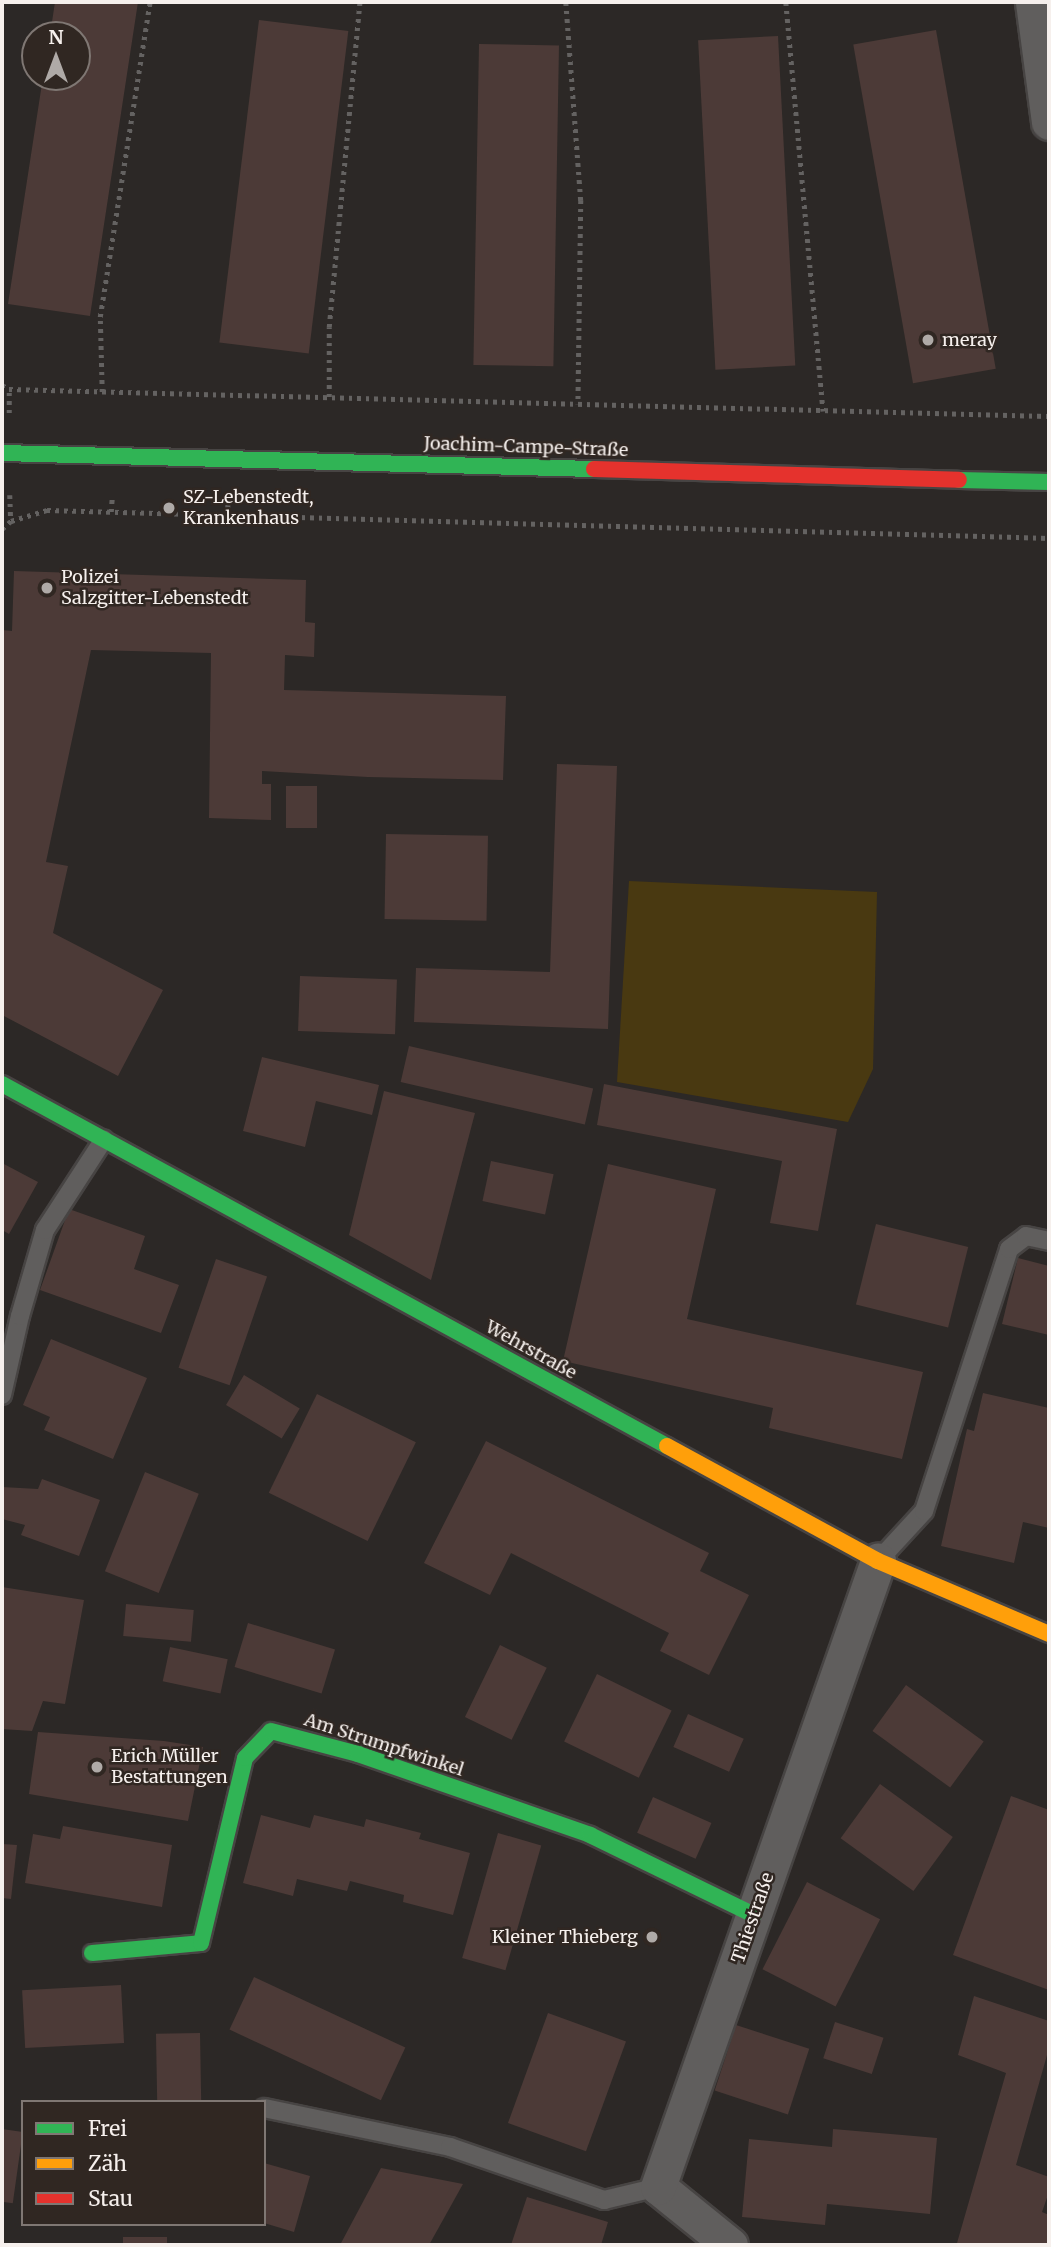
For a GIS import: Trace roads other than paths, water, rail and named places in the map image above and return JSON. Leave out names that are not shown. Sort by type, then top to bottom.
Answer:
[{"type":"street","points":[[1033,2],[1049,122]]},
{"type":"street","name":"Joachim-Campe-Straße","points":[[2,453],[1049,482]]},
{"type":"street","name":"Wehrstraße","points":[[2,1084],[878,1561],[1049,1634]]},
{"type":"street","name":"Thiestraße","points":[[658,2187],[878,1561]]},
{"type":"street","name":"Am Strumpfwinkel","points":[[92,1953],[201,1942],[239,1796],[245,1758],[271,1731],[358,1754],[590,1835],[754,1916]]},
{"type":"street","points":[[658,2187],[730,2245]]},
{"type":"lane","points":[[2,1395],[20,1316],[45,1230],[104,1139]]},
{"type":"lane","points":[[878,1561],[924,1511],[1009,1249],[1026,1237],[1049,1241]]},
{"type":"lane","points":[[266,2108],[450,2147],[604,2200],[658,2187]]},
{"type":"place","name":"meray","points":[[928,340]]},
{"type":"place","name":"SZ-Lebenstedt, Krankenhaus","points":[[169,508]]},
{"type":"place","name":"Polizei Salzgitter-Lebenstedt","points":[[47,588]]},
{"type":"place","name":"Erich Müller Bestattungen","points":[[97,1767]]},
{"type":"place","name":"Kleiner Thieberg","points":[[652,1937]]}]
